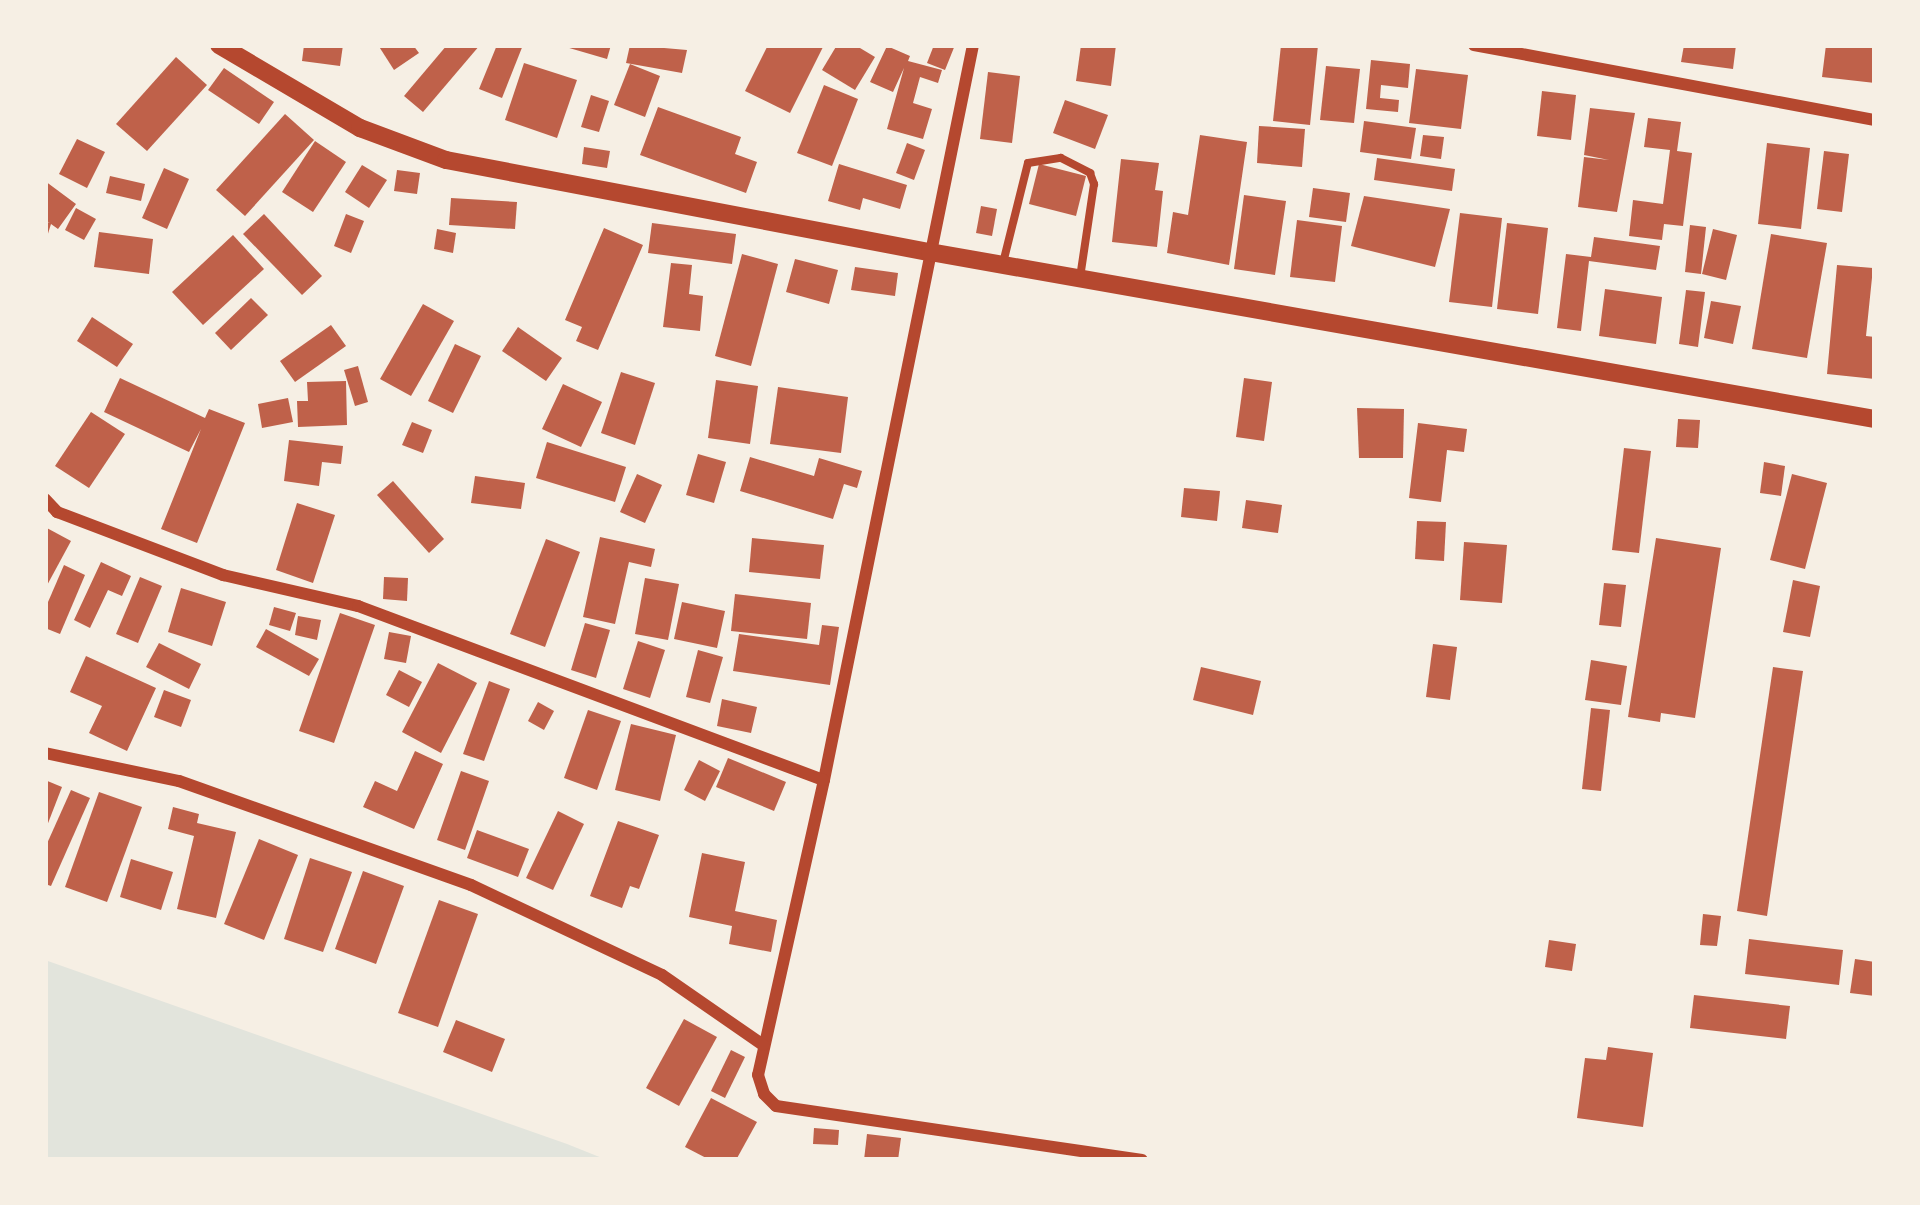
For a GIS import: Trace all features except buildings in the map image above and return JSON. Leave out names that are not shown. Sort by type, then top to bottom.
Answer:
[{"type":"street","points":[[219,45],[360,128],[446,160],[930,252],[1875,419]]},
{"type":"street","points":[[973,45],[824,781],[758,1075],[764,1094],[776,1106],[1142,1160]]},
{"type":"street","points":[[1474,45],[1875,121]]},
{"type":"street","points":[[45,499],[57,512],[223,575],[358,606],[824,781]]},
{"type":"street","points":[[45,753],[179,781],[471,885],[662,975],[763,1045]]},
{"type":"lane","points":[[1003,264],[1028,163],[1061,158],[1090,173],[1094,184],[1080,278]]},
{"type":"shaded area","points":[[45,960],[567,1144],[607,1160],[45,1160]]}]
